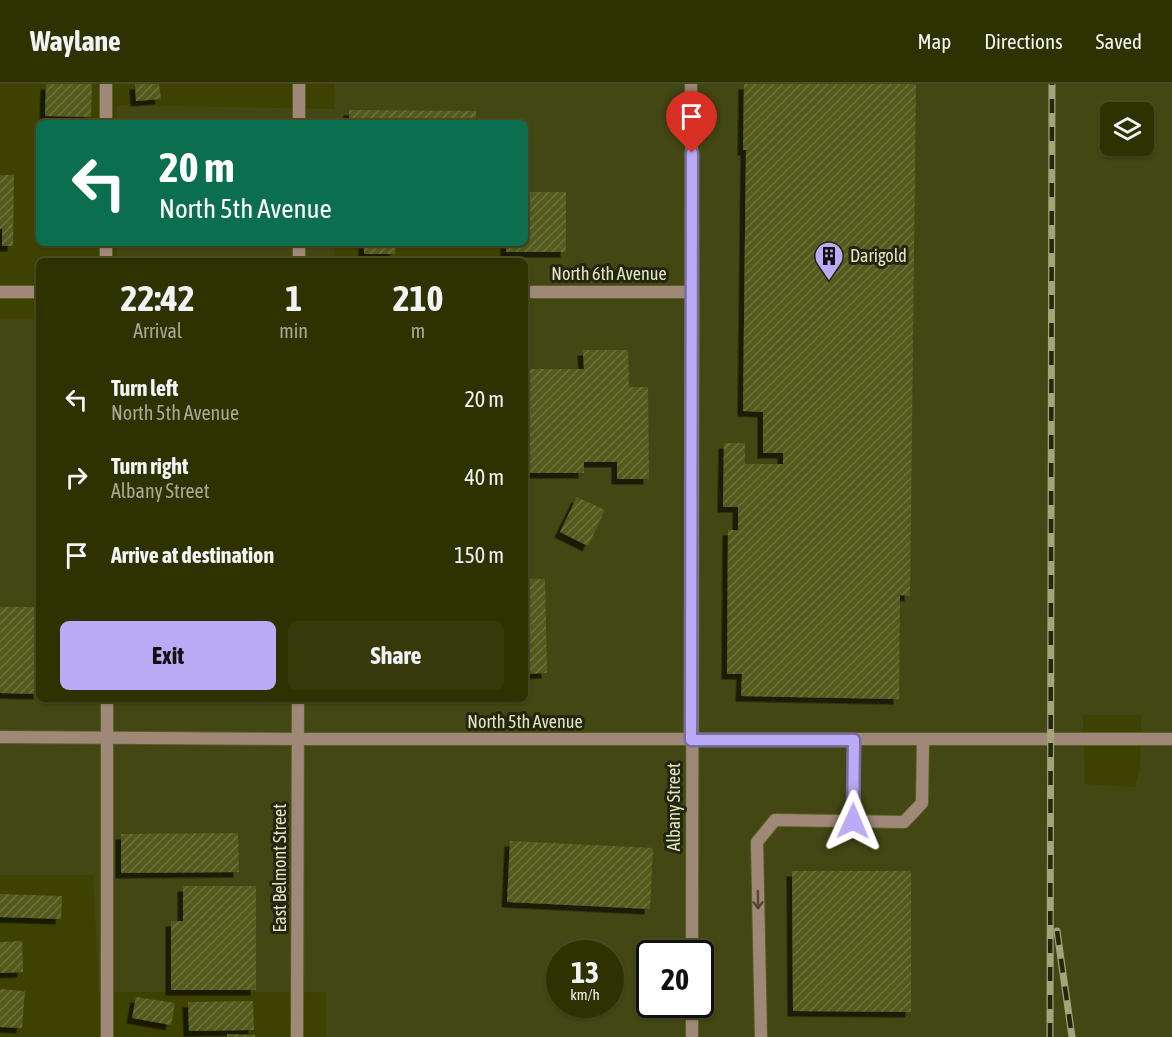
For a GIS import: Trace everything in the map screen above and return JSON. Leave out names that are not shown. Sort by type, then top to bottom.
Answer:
[{"type":"street","points":[[106,84],[106,120]]},
{"type":"street","points":[[299,84],[299,120]]},
{"type":"street","name":"Albany Street","points":[[691,84],[692,940]]},
{"type":"street","name":"North 6th Avenue","points":[[528,291],[693,292]]},
{"type":"street","points":[[0,292],[36,292]]},
{"type":"street","points":[[106,702],[106,1037]]},
{"type":"street","name":"East Belmont Street","points":[[297,1037],[298,702]]},
{"type":"street","name":"North 5th Avenue","points":[[0,737],[691,740],[1172,739]]},
{"type":"street","points":[[853,821],[854,740]]},
{"type":"street","points":[[761,1037],[757,842],[775,820],[904,822],[922,803],[923,740]]},
{"type":"street","points":[[692,1018],[692,1037]]},
{"type":"shaded area","points":[[335,84],[1172,84],[1172,1037],[326,1037],[326,992],[99,992],[93,875],[0,875],[0,319],[36,319],[36,702],[528,702],[528,258],[506,258],[506,246],[528,246],[528,120],[117,120],[117,105],[334,109]],"holes":[[[1083,715],[1141,715],[1140,768],[1135,787],[1085,784]]]},
{"type":"shaded area","points":[[117,246],[334,246],[334,258],[117,258]]},
{"type":"building","points":[[46,84],[92,84],[91,117],[45,116]]},
{"type":"building","points":[[135,84],[159,84],[161,99],[136,101]]},
{"type":"building","name":"Darigold","points":[[744,84],[916,84],[910,596],[900,595],[899,699],[741,696],[742,674],[727,674],[728,530],[738,530],[738,507],[723,507],[724,443],[745,443],[745,464],[783,464],[783,453],[763,453],[763,412],[743,411],[746,150],[743,150]]},
{"type":"building","points":[[349,110],[476,111],[476,120],[349,120]]},
{"type":"building","points":[[0,175],[14,175],[13,246],[2,246]]},
{"type":"building","points":[[528,192],[566,192],[566,252],[506,252],[506,246],[528,246]]},
{"type":"building","points":[[364,246],[396,246],[395,254],[364,254]]},
{"type":"building","points":[[583,350],[628,350],[629,387],[648,387],[649,479],[617,479],[617,462],[584,462],[584,473],[529,473],[528,369],[584,369]]},
{"type":"building","points":[[577,497],[605,510],[588,546],[560,532]]},
{"type":"building","points":[[528,579],[545,579],[547,673],[528,674]]},
{"type":"building","points":[[0,607],[36,607],[36,694],[0,693]]},
{"type":"building","points":[[238,833],[239,872],[121,873],[121,834]]},
{"type":"building","points":[[510,841],[653,848],[650,909],[507,902]]},
{"type":"building","points":[[792,871],[911,871],[911,1012],[793,1011]]},
{"type":"building","points":[[183,886],[256,886],[256,990],[171,990],[171,921],[183,921]]},
{"type":"building","points":[[0,894],[62,896],[61,919],[0,917]]},
{"type":"building","points":[[22,941],[23,972],[0,973],[0,942]]},
{"type":"building","points":[[0,989],[25,991],[22,1028],[0,1027]]},
{"type":"building","points":[[136,997],[175,1003],[171,1025],[132,1018]]},
{"type":"building","points":[[253,1001],[254,1030],[189,1031],[188,1002]]},
{"type":"building","points":[[227,1034],[255,1035],[255,1037],[227,1037]]},
{"type":"railway","points":[[1050,1037],[1052,84]]},
{"type":"railway","points":[[1057,931],[1072,1037]]},
{"type":"place","name":"Darigold","points":[[829,282]]},
{"type":"route","points":[[692,153],[691,740],[854,740],[853,821]]}]
